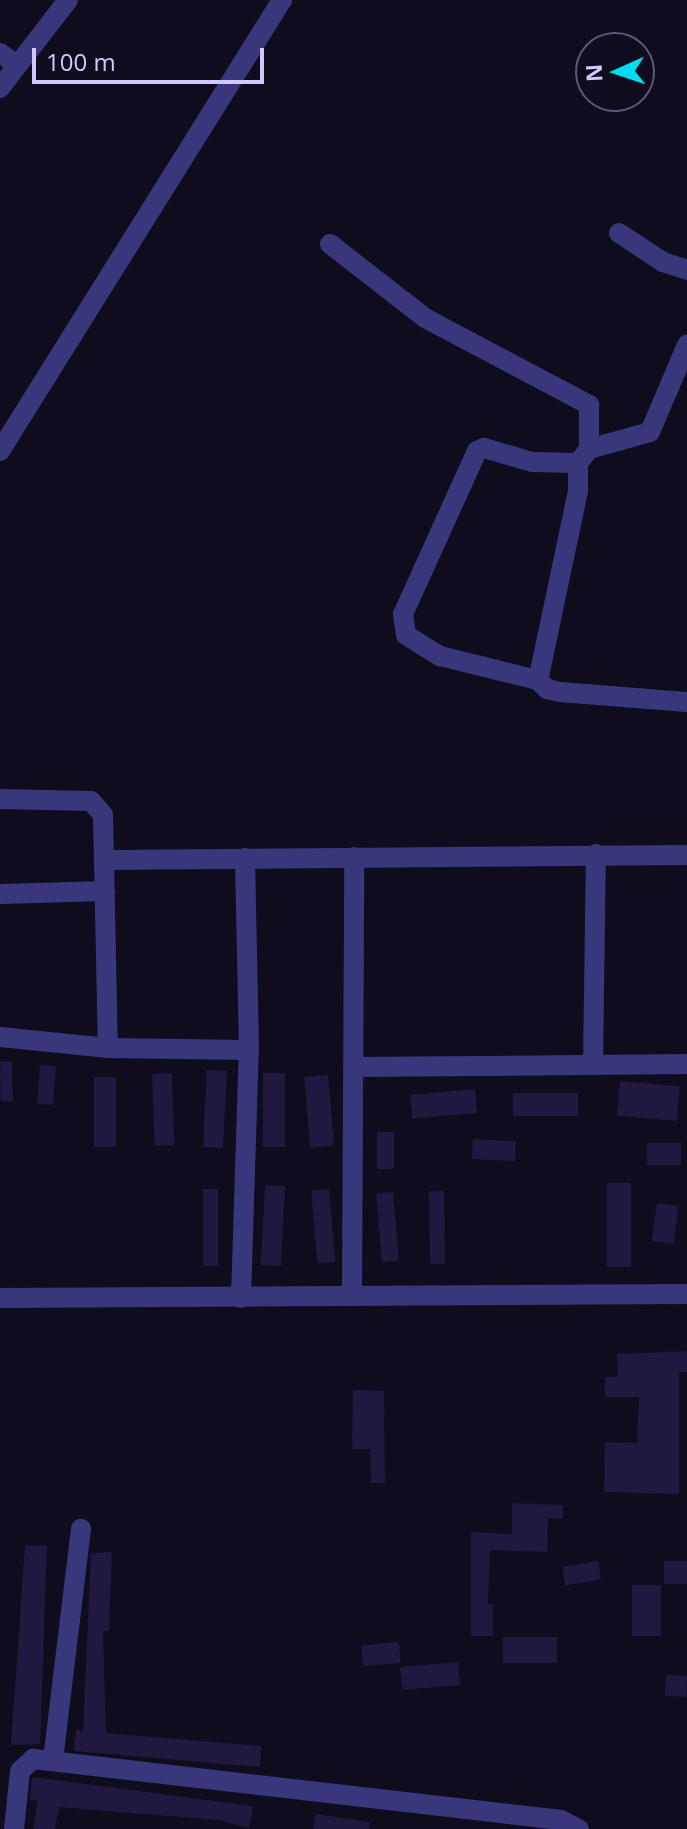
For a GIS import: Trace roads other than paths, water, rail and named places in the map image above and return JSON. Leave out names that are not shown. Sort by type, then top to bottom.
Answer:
[{"type":"street","points":[[0,88],[9,59],[68,0]]},
{"type":"street","points":[[0,451],[282,0]]},
{"type":"street","points":[[619,233],[663,262],[687,270]]},
{"type":"street","points":[[330,244],[425,318],[589,405],[578,491],[538,680]]},
{"type":"street","points":[[687,345],[650,432],[584,456],[532,462],[480,449],[403,614],[406,635],[440,656],[538,680],[547,689],[560,692],[687,702]]},
{"type":"street","points":[[0,799],[99,805],[106,860],[108,1048]]},
{"type":"street","points":[[593,1064],[596,854]]},
{"type":"street","points":[[106,860],[687,855]]},
{"type":"street","points":[[352,1295],[356,1067],[354,857]]},
{"type":"street","points":[[241,1298],[249,1050],[245,858]]},
{"type":"street","points":[[0,894],[105,891]]},
{"type":"street","points":[[0,1037],[108,1048],[249,1050]]},
{"type":"street","points":[[356,1067],[687,1064]]},
{"type":"street","points":[[0,1298],[687,1294]]},
{"type":"street","points":[[53,1760],[81,1529]]},
{"type":"street","points":[[14,1829],[20,1771],[33,1759],[561,1820],[579,1829]]}]
